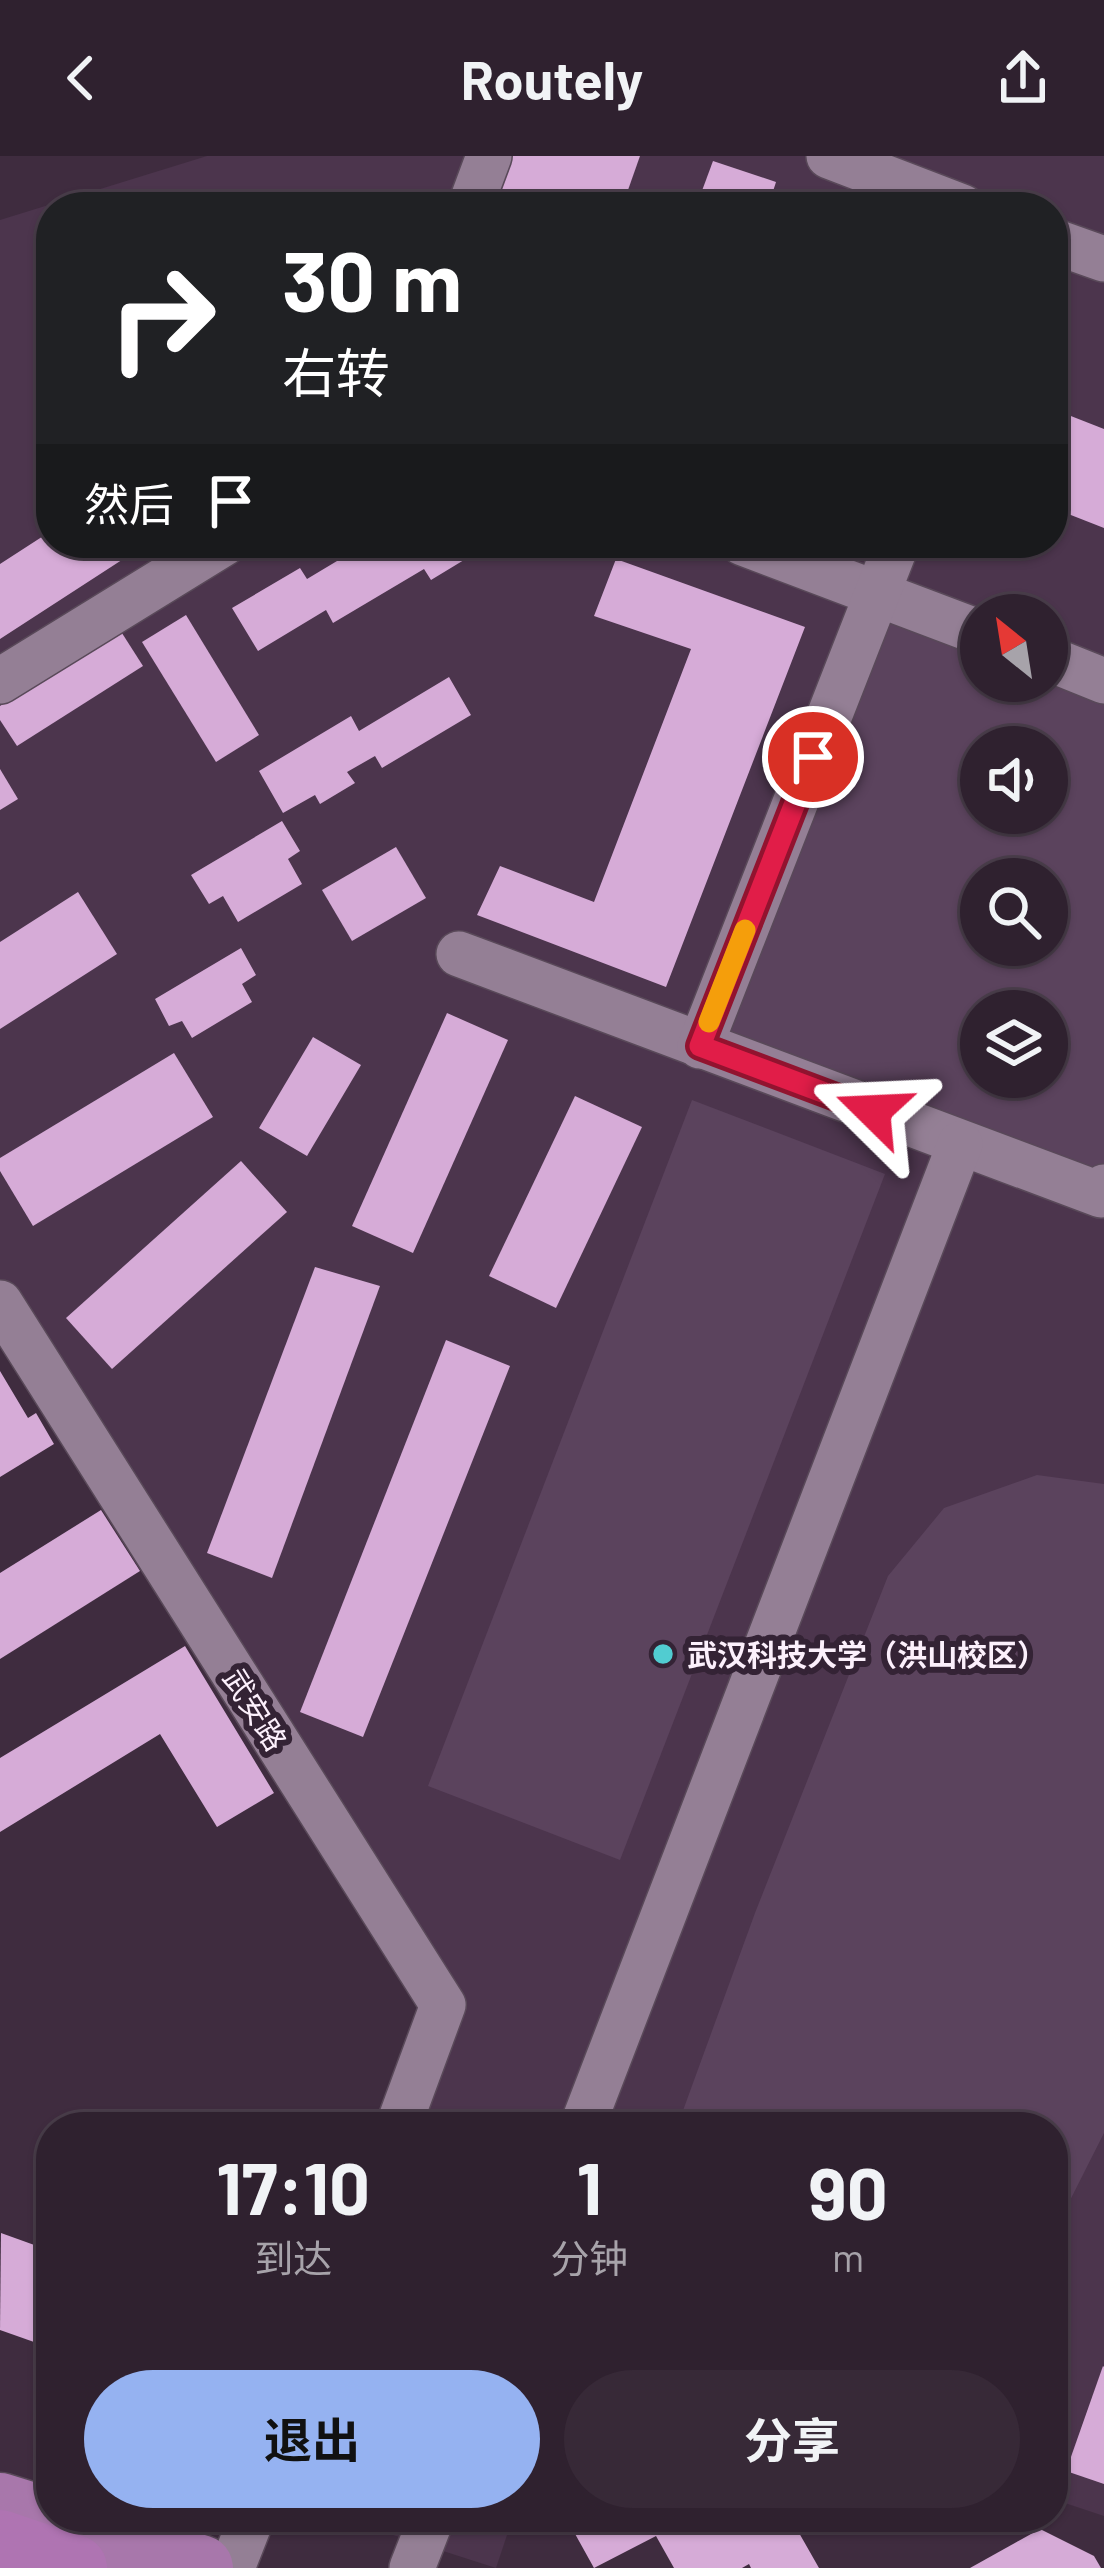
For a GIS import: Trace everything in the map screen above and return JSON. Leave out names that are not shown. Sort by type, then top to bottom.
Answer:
[{"type":"highway","points":[[0,2543],[74,2568]]},
{"type":"main road","points":[[0,2506],[36,2517]]},
{"type":"main road","points":[[84,2532],[200,2568]]},
{"type":"street","points":[[476,192],[489,156]]},
{"type":"street","points":[[829,156],[923,192]]},
{"type":"street","points":[[1068,246],[1104,259]]},
{"type":"street","points":[[0,681],[200,558]]},
{"type":"street","points":[[784,558],[960,625]]},
{"type":"street","points":[[700,1046],[891,558]]},
{"type":"street","points":[[1068,666],[1104,681]]},
{"type":"street","points":[[459,954],[960,1144],[1103,1193]]},
{"type":"street","points":[[588,2112],[960,1144]]},
{"type":"street","name":"武安路","points":[[0,1304],[443,2006],[404,2112]]},
{"type":"street","points":[[232,2568],[245,2532]]},
{"type":"street","points":[[412,2568],[426,2532]]},
{"type":"shaded area","name":"武汉科技大学（洪山校区）","points":[[207,156],[1104,156],[1104,2516],[1068,2504],[1068,2112],[404,2112],[443,2005],[0,1303],[0,220],[36,209],[36,558],[1068,558],[1068,192],[91,192]]},
{"type":"shaded area","points":[[877,592],[960,625],[960,702],[1068,702],[1068,681],[1104,681],[1104,1187],[700,1046]]},
{"type":"shaded area","points":[[692,1100],[885,1174],[620,1860],[428,1786]]},
{"type":"shaded area","points":[[1037,1475],[1104,1484],[1104,2133],[1068,2204],[1068,2112],[682,2112],[888,1576],[944,1508]]},
{"type":"shaded area","points":[[384,2532],[508,2532],[496,2568]]},
{"type":"building","points":[[512,156],[640,156],[627,192],[499,192]]},
{"type":"building","points":[[713,161],[776,182],[773,192],[702,192]]},
{"type":"building","points":[[1068,415],[1104,429],[1104,528],[1068,514]]},
{"type":"building","points":[[36,541],[36,558],[125,558],[0,639],[0,564]]},
{"type":"building","points":[[342,558],[467,558],[431,580],[424,569],[333,623],[326,610],[258,651],[232,608],[300,568],[307,579]]},
{"type":"building","points":[[616,559],[805,627],[666,987],[477,915],[500,866],[594,902],[691,649],[594,616]]},
{"type":"building","points":[[186,615],[259,735],[216,762],[142,642]]},
{"type":"building","points":[[120,630],[143,666],[17,746],[0,720],[0,706]]},
{"type":"building","points":[[449,677],[471,715],[382,768],[375,756],[347,772],[355,783],[320,804],[315,795],[283,813],[259,771],[351,716],[359,731]]},
{"type":"building","points":[[0,769],[18,799],[0,810]]},
{"type":"building","points":[[282,821],[300,851],[288,859],[302,884],[238,922],[223,896],[209,904],[191,875]]},
{"type":"building","points":[[396,847],[426,898],[352,941],[322,890]]},
{"type":"building","points":[[78,892],[117,954],[0,1029],[0,942]]},
{"type":"building","points":[[241,948],[256,975],[242,984],[252,1002],[192,1038],[182,1021],[169,1026],[155,999]]},
{"type":"building","points":[[447,1013],[508,1040],[413,1253],[352,1226]]},
{"type":"building","points":[[313,1037],[361,1065],[307,1156],[259,1128]]},
{"type":"building","points":[[174,1053],[213,1117],[33,1226],[0,1171],[0,1158]]},
{"type":"building","points":[[575,1096],[642,1127],[556,1308],[489,1276]]},
{"type":"building","points":[[241,1161],[287,1212],[112,1369],[66,1318]]},
{"type":"building","points":[[315,1267],[380,1286],[272,1578],[207,1553]]},
{"type":"building","points":[[446,1340],[510,1366],[363,1737],[300,1712]]},
{"type":"building","points":[[0,1371],[28,1418],[36,1413],[54,1444],[0,1477]]},
{"type":"building","points":[[101,1510],[140,1571],[0,1659],[0,1573]]},
{"type":"building","points":[[185,1646],[274,1793],[217,1827],[160,1734],[0,1832],[0,1758]]},
{"type":"building","points":[[1,2233],[36,2246],[36,2343],[0,2330]]},
{"type":"building","points":[[1103,2366],[1104,2484],[1068,2472]]},
{"type":"building","points":[[574,2532],[799,2532],[819,2568],[751,2568],[749,2564],[742,2568],[674,2568],[656,2536],[594,2568]]},
{"type":"building","points":[[1035,2532],[1046,2532],[1094,2556],[1101,2568],[970,2568]]},
{"type":"slow traffic","points":[[709,1022],[745,930]]},
{"type":"place","name":"武汉科技大学（洪山校区）","points":[[663,1654]]},
{"type":"route","points":[[813,757],[700,1046],[873,1111]]}]
